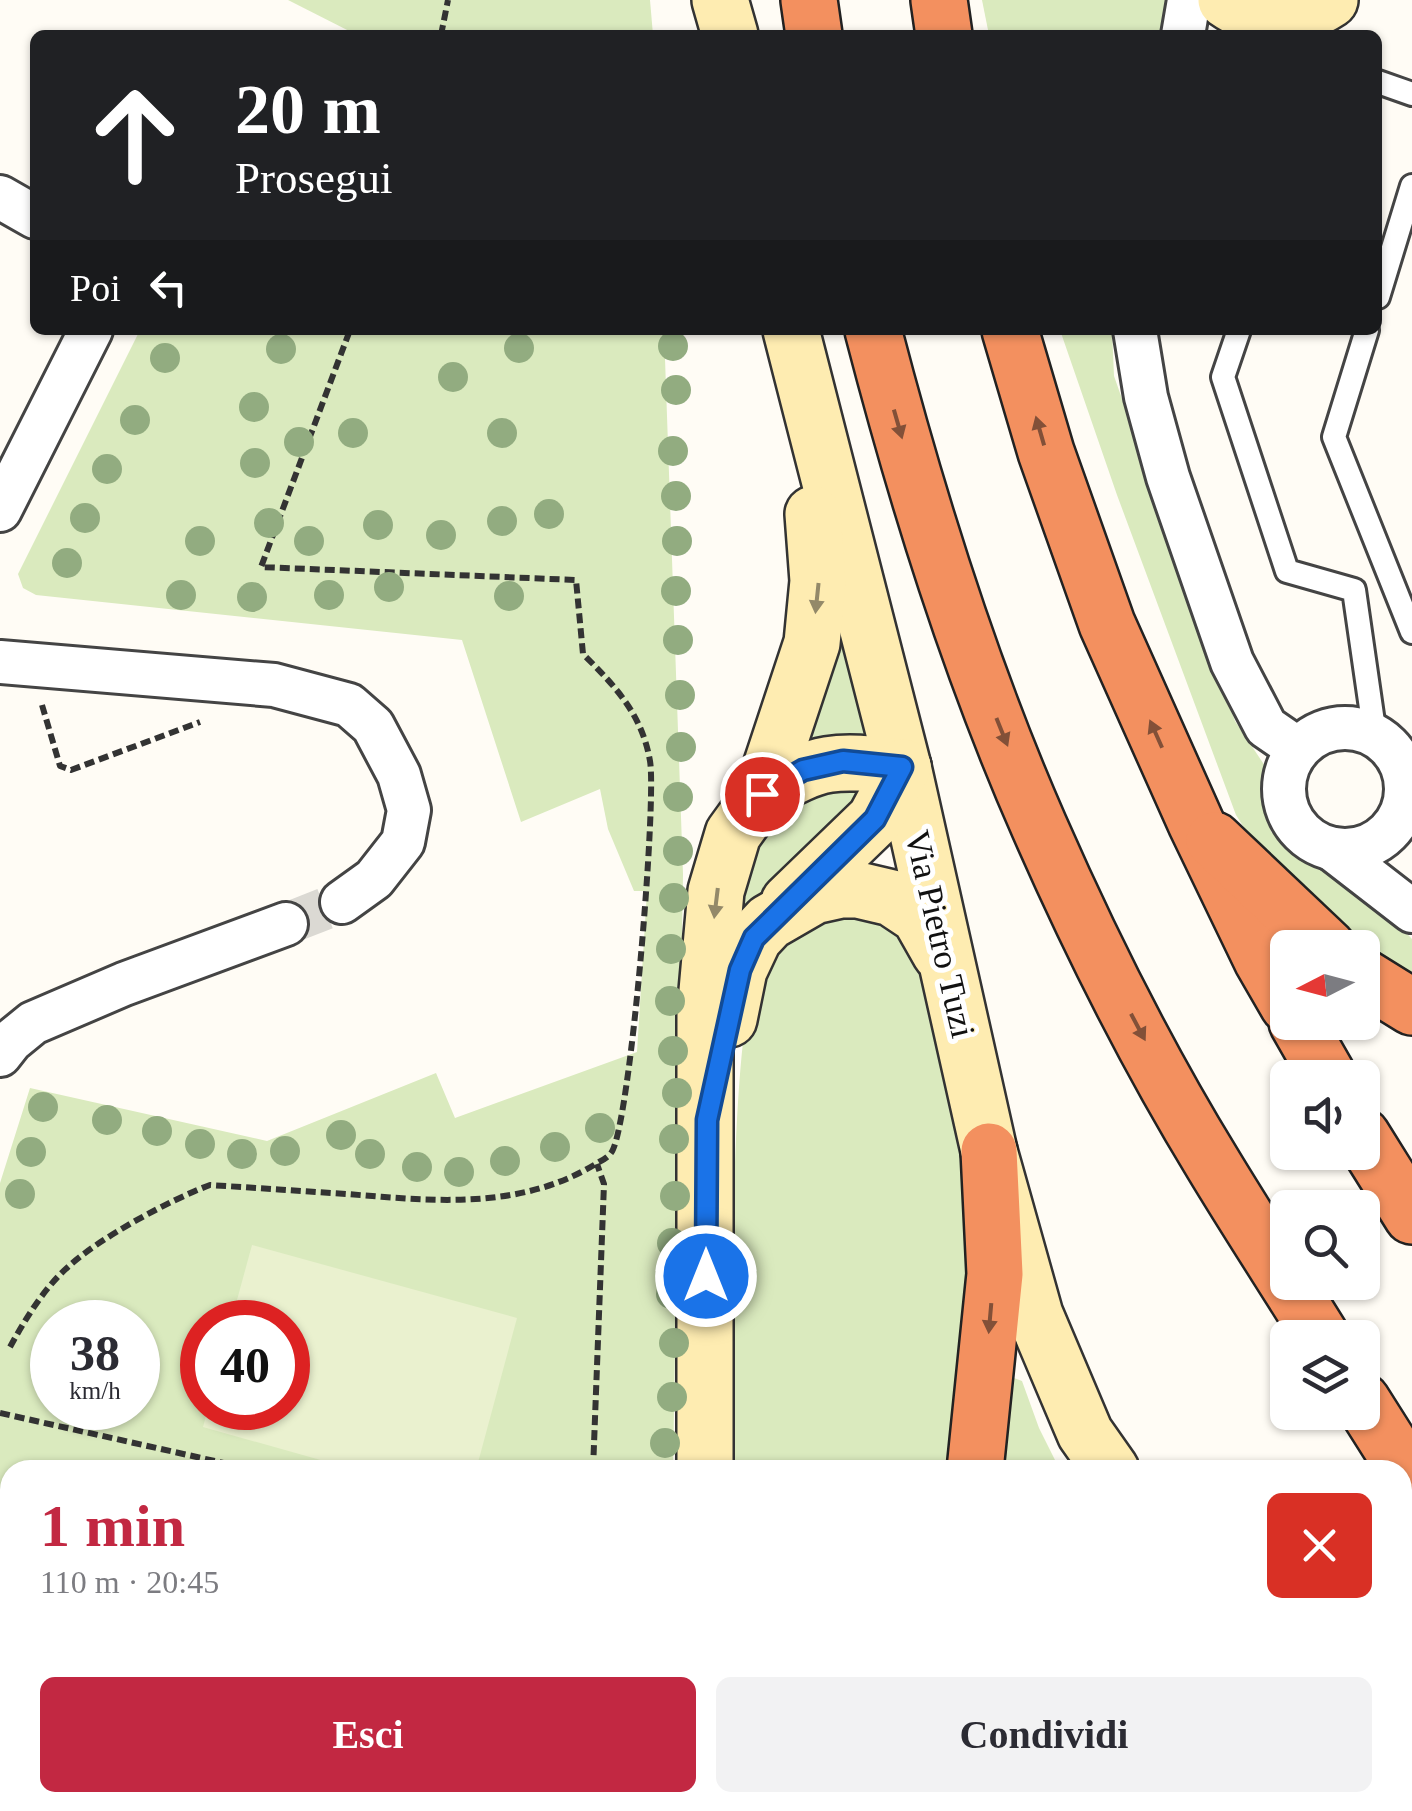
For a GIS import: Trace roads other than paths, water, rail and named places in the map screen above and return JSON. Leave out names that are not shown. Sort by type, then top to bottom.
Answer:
[{"type":"highway","points":[[809,0],[813,30]]},
{"type":"highway","points":[[939,0],[943,30]]},
{"type":"highway","points":[[874,335],[932,539],[980,678],[1039,826],[1112,980],[1211,1161],[1287,1320]]},
{"type":"highway","points":[[1011,335],[1046,452],[1107,624],[1196,823],[1270,974]]},
{"type":"highway","points":[[1196,823],[1309,930]]},
{"type":"highway","points":[[1380,987],[1412,1007]]},
{"type":"highway","points":[[976,1460],[994,1274],[989,1151]]},
{"type":"highway","points":[[1211,1161],[1311,1320]]},
{"type":"highway","points":[[1380,1165],[1412,1216]]},
{"type":"highway","points":[[1380,1429],[1399,1460]]},
{"type":"highway","points":[[1351,1430],[1368,1460]]},
{"type":"street","points":[[722,0],[729,30]]},
{"type":"street","points":[[753,0],[756,30]]},
{"type":"street","points":[[1184,30],[1189,0]]},
{"type":"street","points":[[1249,18],[1313,11],[1330,0]]},
{"type":"street","points":[[0,196],[30,215]]},
{"type":"street","points":[[0,510],[88,335]]},
{"type":"street","points":[[704,1460],[705,1014],[716,890],[733,834],[762,794],[812,643],[818,581],[812,506],[776,335]]},
{"type":"street","name":"Via Pietro Tuzi","points":[[793,335],[902,767],[989,1151],[1035,1315],[1085,1433],[1104,1460]]},
{"type":"street","name":"Via Pietro Tuzi","points":[[808,335],[808,384]]},
{"type":"street","points":[[1135,335],[1146,397],[1168,477],[1232,662],[1266,726],[1298,749]]},
{"type":"street","points":[[1,661],[274,685],[349,705],[373,726],[399,775],[409,810],[403,842],[374,878],[342,902]]},
{"type":"street","points":[[1332,849],[1353,850],[1373,844],[1390,831],[1406,796],[1405,776],[1386,743],[1350,728],[1312,736],[1298,749],[1287,767],[1286,809],[1305,834],[1332,849],[1412,912]]},
{"type":"street","points":[[707,1120],[740,970],[754,938],[875,819],[902,767],[843,761],[803,770],[762,794]]},
{"type":"street","points":[[1401,814],[1412,893]]},
{"type":"street","points":[[769,922],[814,896],[841,890],[892,898],[919,916],[948,967]]},
{"type":"street","points":[[0,1055],[10,1040],[33,1023],[124,984],[286,924]]},
{"type":"lane","points":[[1382,83],[1412,94]]},
{"type":"lane","points":[[1382,283],[1412,186]]},
{"type":"lane","points":[[1237,335],[1223,377],[1287,570],[1354,590],[1375,736]]},
{"type":"lane","points":[[1365,335],[1334,437],[1412,632]]},
{"type":"tunnel","points":[[286,924],[342,902]]}]
